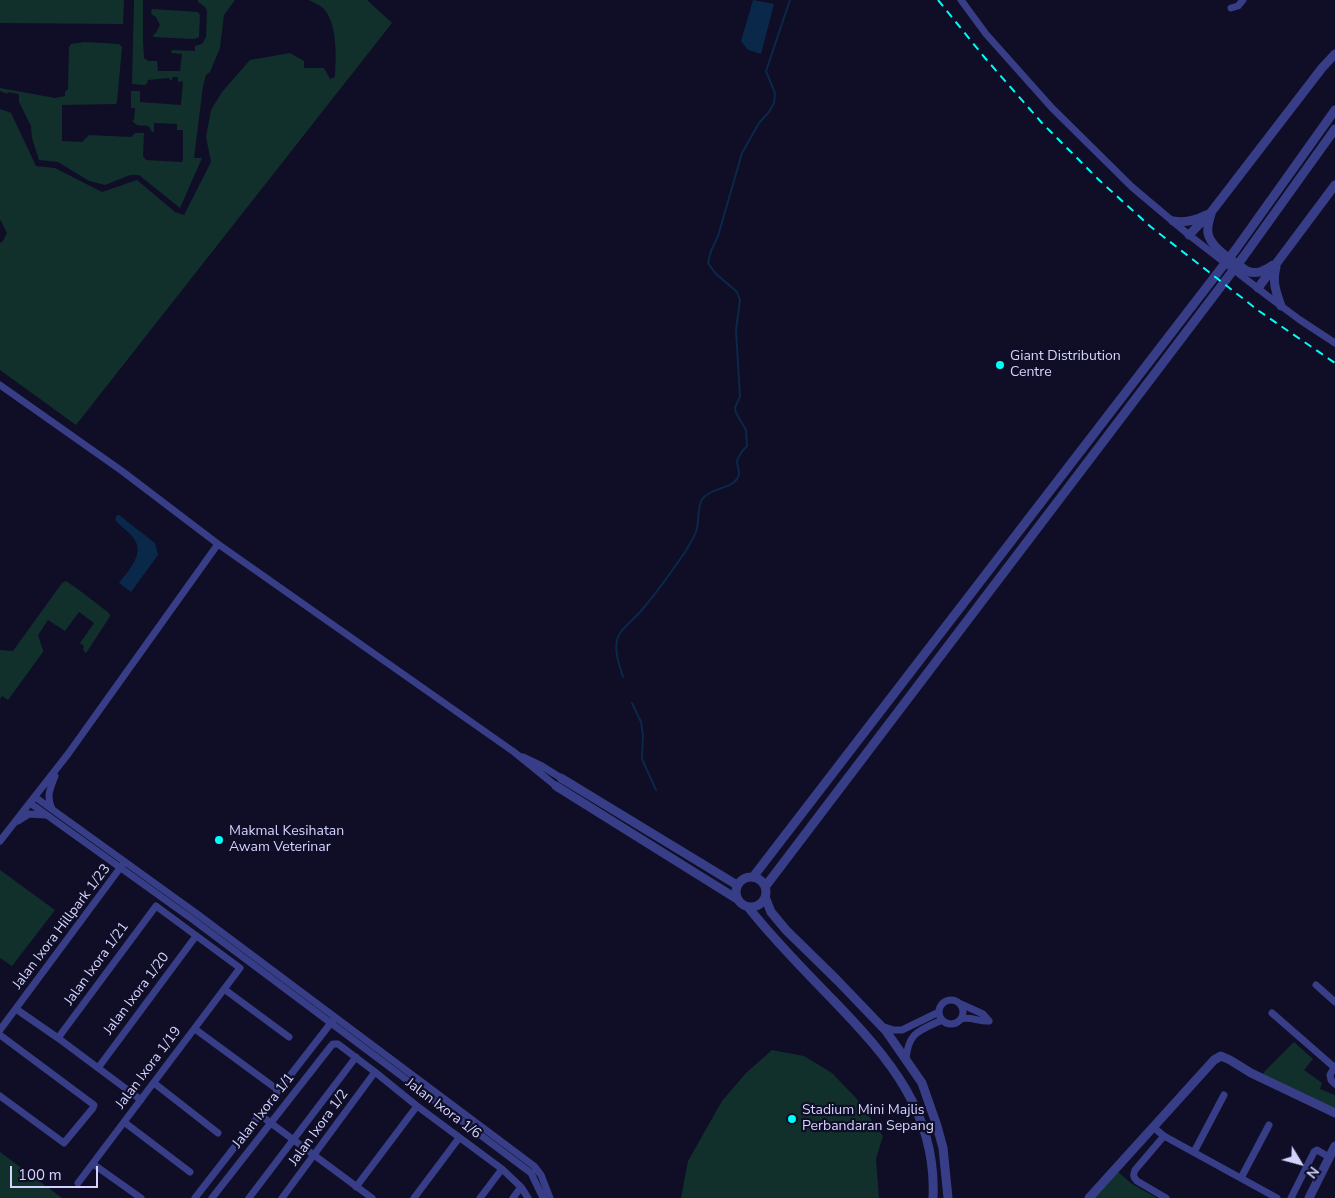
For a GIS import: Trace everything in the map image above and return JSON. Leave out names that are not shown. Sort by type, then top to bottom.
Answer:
[{"type":"street","points":[[961,0],[986,34],[1052,108],[1132,187],[1189,235],[1281,306],[1335,343]]},
{"type":"street","points":[[1231,8],[1238,6],[1243,0]]},
{"type":"street","points":[[1189,235],[1212,211],[1322,68],[1335,54]]},
{"type":"street","points":[[754,877],[1236,249],[1335,110]]},
{"type":"street","points":[[765,887],[1244,256],[1335,129]]},
{"type":"street","points":[[1258,288],[1335,185]]},
{"type":"street","points":[[1172,220],[1180,222],[1196,220],[1212,211]]},
{"type":"street","points":[[1212,211],[1208,233],[1210,240],[1220,252],[1250,273],[1260,273],[1278,262]]},
{"type":"street","points":[[1278,262],[1274,273],[1274,284],[1281,306]]},
{"type":"street","points":[[0,385],[122,472],[218,544],[514,752],[748,907],[867,1036],[905,1087],[912,1100],[928,1143],[933,1172],[932,1198]]},
{"type":"street","points":[[0,841],[57,769],[218,544]]},
{"type":"street","points":[[50,813],[48,795],[57,769]]},
{"type":"street","points":[[558,782],[737,885]]},
{"type":"street","points":[[33,800],[123,865],[196,913],[531,1172],[543,1198]]},
{"type":"street","points":[[11,826],[29,814],[50,813]]},
{"type":"street","name":"Jalan Ixora Hillpark 1/23","points":[[0,1030],[123,865]]},
{"type":"street","points":[[737,899],[737,885],[744,878],[754,877],[762,882],[765,887],[765,897],[758,905],[748,907]]},
{"type":"street","points":[[765,897],[771,912],[786,930],[881,1026],[922,1083],[943,1148],[948,1198]]},
{"type":"street","name":"Jalan Ixora 1/21","points":[[58,1038],[156,906],[196,936]]},
{"type":"street","name":"Jalan Ixora 1/19","points":[[78,1183],[240,968],[196,936]]},
{"type":"street","name":"Jalan Ixora 1/20","points":[[98,1068],[196,936]]},
{"type":"street","points":[[1316,985],[1335,1002]]},
{"type":"street","points":[[224,990],[289,1037]]},
{"type":"street","points":[[946,1000],[954,1000],[984,1014],[989,1021],[968,1018],[950,1024],[942,1020],[939,1012],[940,1006],[946,1000]]},
{"type":"street","points":[[961,1004],[963,1012],[961,1019]]},
{"type":"street","points":[[16,1008],[141,1100]]},
{"type":"street","points":[[881,1026],[902,1030],[939,1012]]},
{"type":"street","points":[[1272,1013],[1335,1067],[1330,1075],[1330,1080],[1335,1084]]},
{"type":"street","points":[[195,1198],[334,1020]]},
{"type":"street","points":[[334,1020],[534,1166],[541,1175],[550,1198]]},
{"type":"street","points":[[906,1060],[907,1046],[914,1035],[942,1020]]},
{"type":"street","points":[[195,1029],[278,1090]]},
{"type":"street","points":[[0,1035],[94,1105],[94,1108],[64,1143],[0,1096]]},
{"type":"street","name":"Jalan Ixora 1/6","points":[[338,1044],[502,1169],[521,1187],[528,1198]]},
{"type":"street","name":"Jalan Ixora 1/1","points":[[212,1198],[331,1046],[338,1044]]},
{"type":"street","points":[[1090,1198],[1214,1060],[1221,1056],[1251,1074],[1335,1113]]},
{"type":"street","points":[[249,1198],[356,1057]]},
{"type":"street","name":"Jalan Ixora 1/2","points":[[286,1196],[375,1072]]},
{"type":"street","points":[[154,1083],[218,1134]]},
{"type":"street","points":[[1194,1152],[1224,1095]]},
{"type":"street","points":[[356,1187],[417,1106]]},
{"type":"street","points":[[260,1114],[372,1198]]},
{"type":"street","points":[[124,1122],[190,1172]]},
{"type":"street","points":[[1241,1178],[1269,1125]]},
{"type":"street","points":[[1153,1127],[1164,1136],[1276,1198]]},
{"type":"street","points":[[1164,1136],[1133,1174],[1136,1181],[1166,1198]]},
{"type":"street","points":[[414,1198],[459,1138]]},
{"type":"street","points":[[1309,1198],[1335,1146]]},
{"type":"street","points":[[1291,1198],[1314,1152],[1317,1150],[1329,1157]]},
{"type":"street","points":[[93,1164],[141,1198]]},
{"type":"street","points":[[480,1198],[502,1169]]},
{"type":"street","points":[[513,1198],[521,1187]]},
{"type":"green space","points":[[0,0],[124,0],[123,24],[0,23]]},
{"type":"green space","points":[[134,0],[143,0],[144,58],[148,61],[157,61],[158,71],[180,71],[182,54],[171,53],[172,50],[195,51],[195,46],[202,44],[206,37],[207,11],[198,0],[235,0],[224,15],[220,48],[210,72],[206,75],[203,86],[194,158],[202,158],[180,208],[139,175],[130,175],[105,185],[89,181],[58,162],[39,160],[32,138],[31,126],[19,102],[19,94],[8,92],[7,94],[0,91],[0,88],[55,98],[65,96],[65,92],[68,89],[69,47],[71,44],[84,42],[119,44],[122,47],[116,104],[62,105],[62,141],[82,142],[89,135],[131,137],[135,133],[144,133],[143,156],[146,160],[182,162],[183,130],[177,130],[177,124],[154,123],[154,132],[152,132],[147,126],[137,125],[132,121],[134,120],[135,108],[131,108],[131,91],[140,91],[140,102],[181,105],[183,81],[178,82],[178,77],[172,77],[172,80],[169,78],[148,80],[145,85],[132,84]]},
{"type":"green space","points":[[309,0],[367,0],[392,23],[76,425],[0,370],[0,243],[7,233],[0,219],[0,109],[11,113],[36,166],[55,168],[102,192],[137,180],[175,212],[184,215],[211,162],[206,137],[211,110],[222,92],[250,60],[290,53],[304,61],[304,68],[324,68],[330,79],[335,77],[335,41],[331,22],[323,8]]},
{"type":"green space","points":[[152,9],[198,12],[200,15],[199,37],[194,39],[154,37],[153,35],[160,25],[156,17],[151,14]]},
{"type":"green space","points":[[66,581],[109,613],[109,618],[86,653],[83,650],[84,646],[80,643],[94,623],[79,612],[65,631],[48,620],[38,635],[43,652],[8,700],[2,696],[0,699],[0,650],[13,651],[62,583]]},
{"type":"green space","points":[[0,870],[55,910],[12,966],[0,958]]},
{"type":"green space","points":[[1294,1042],[1313,1059],[1304,1070],[1322,1083],[1320,1089],[1335,1095],[1335,1111],[1263,1075]]},
{"type":"green space","name":"Stadium Mini Majlis Perbandaran Sepang","points":[[772,1050],[804,1056],[832,1073],[856,1098],[883,1136],[876,1159],[879,1198],[681,1198],[688,1161],[722,1101],[746,1073]]},
{"type":"green space","points":[[0,1152],[62,1198],[0,1198]]},
{"type":"green space","points":[[1117,1171],[1132,1184],[1157,1198],[1094,1198]]},
{"type":"water","points":[[753,0],[774,4],[761,54],[748,50],[741,41]]},
{"type":"water","points":[[117,515],[155,543],[158,555],[131,592],[119,583],[136,558],[137,546],[133,537],[115,520]]},
{"type":"waterway","points":[[623,677],[616,649],[620,633],[653,596],[687,549],[696,532],[703,498],[707,494],[732,484],[738,477],[738,460],[747,446],[746,430],[735,408],[740,396],[736,330],[740,300],[737,292],[715,273],[708,263],[718,236],[742,153],[759,123],[774,103],[775,93],[766,71],[790,0]]},
{"type":"waterway","points":[[632,703],[641,722],[643,736],[642,759],[656,790]]},
{"type":"railway","points":[[938,0],[985,58],[1042,123],[1099,180],[1151,227],[1259,311],[1335,363]]},
{"type":"place","name":"Giant Distribution Centre","points":[[1000,365]]},
{"type":"place","name":"Makmal Kesihatan Awam Veterinar","points":[[219,840]]},
{"type":"place","name":"Stadium Mini Majlis Perbandaran Sepang","points":[[792,1119]]}]
